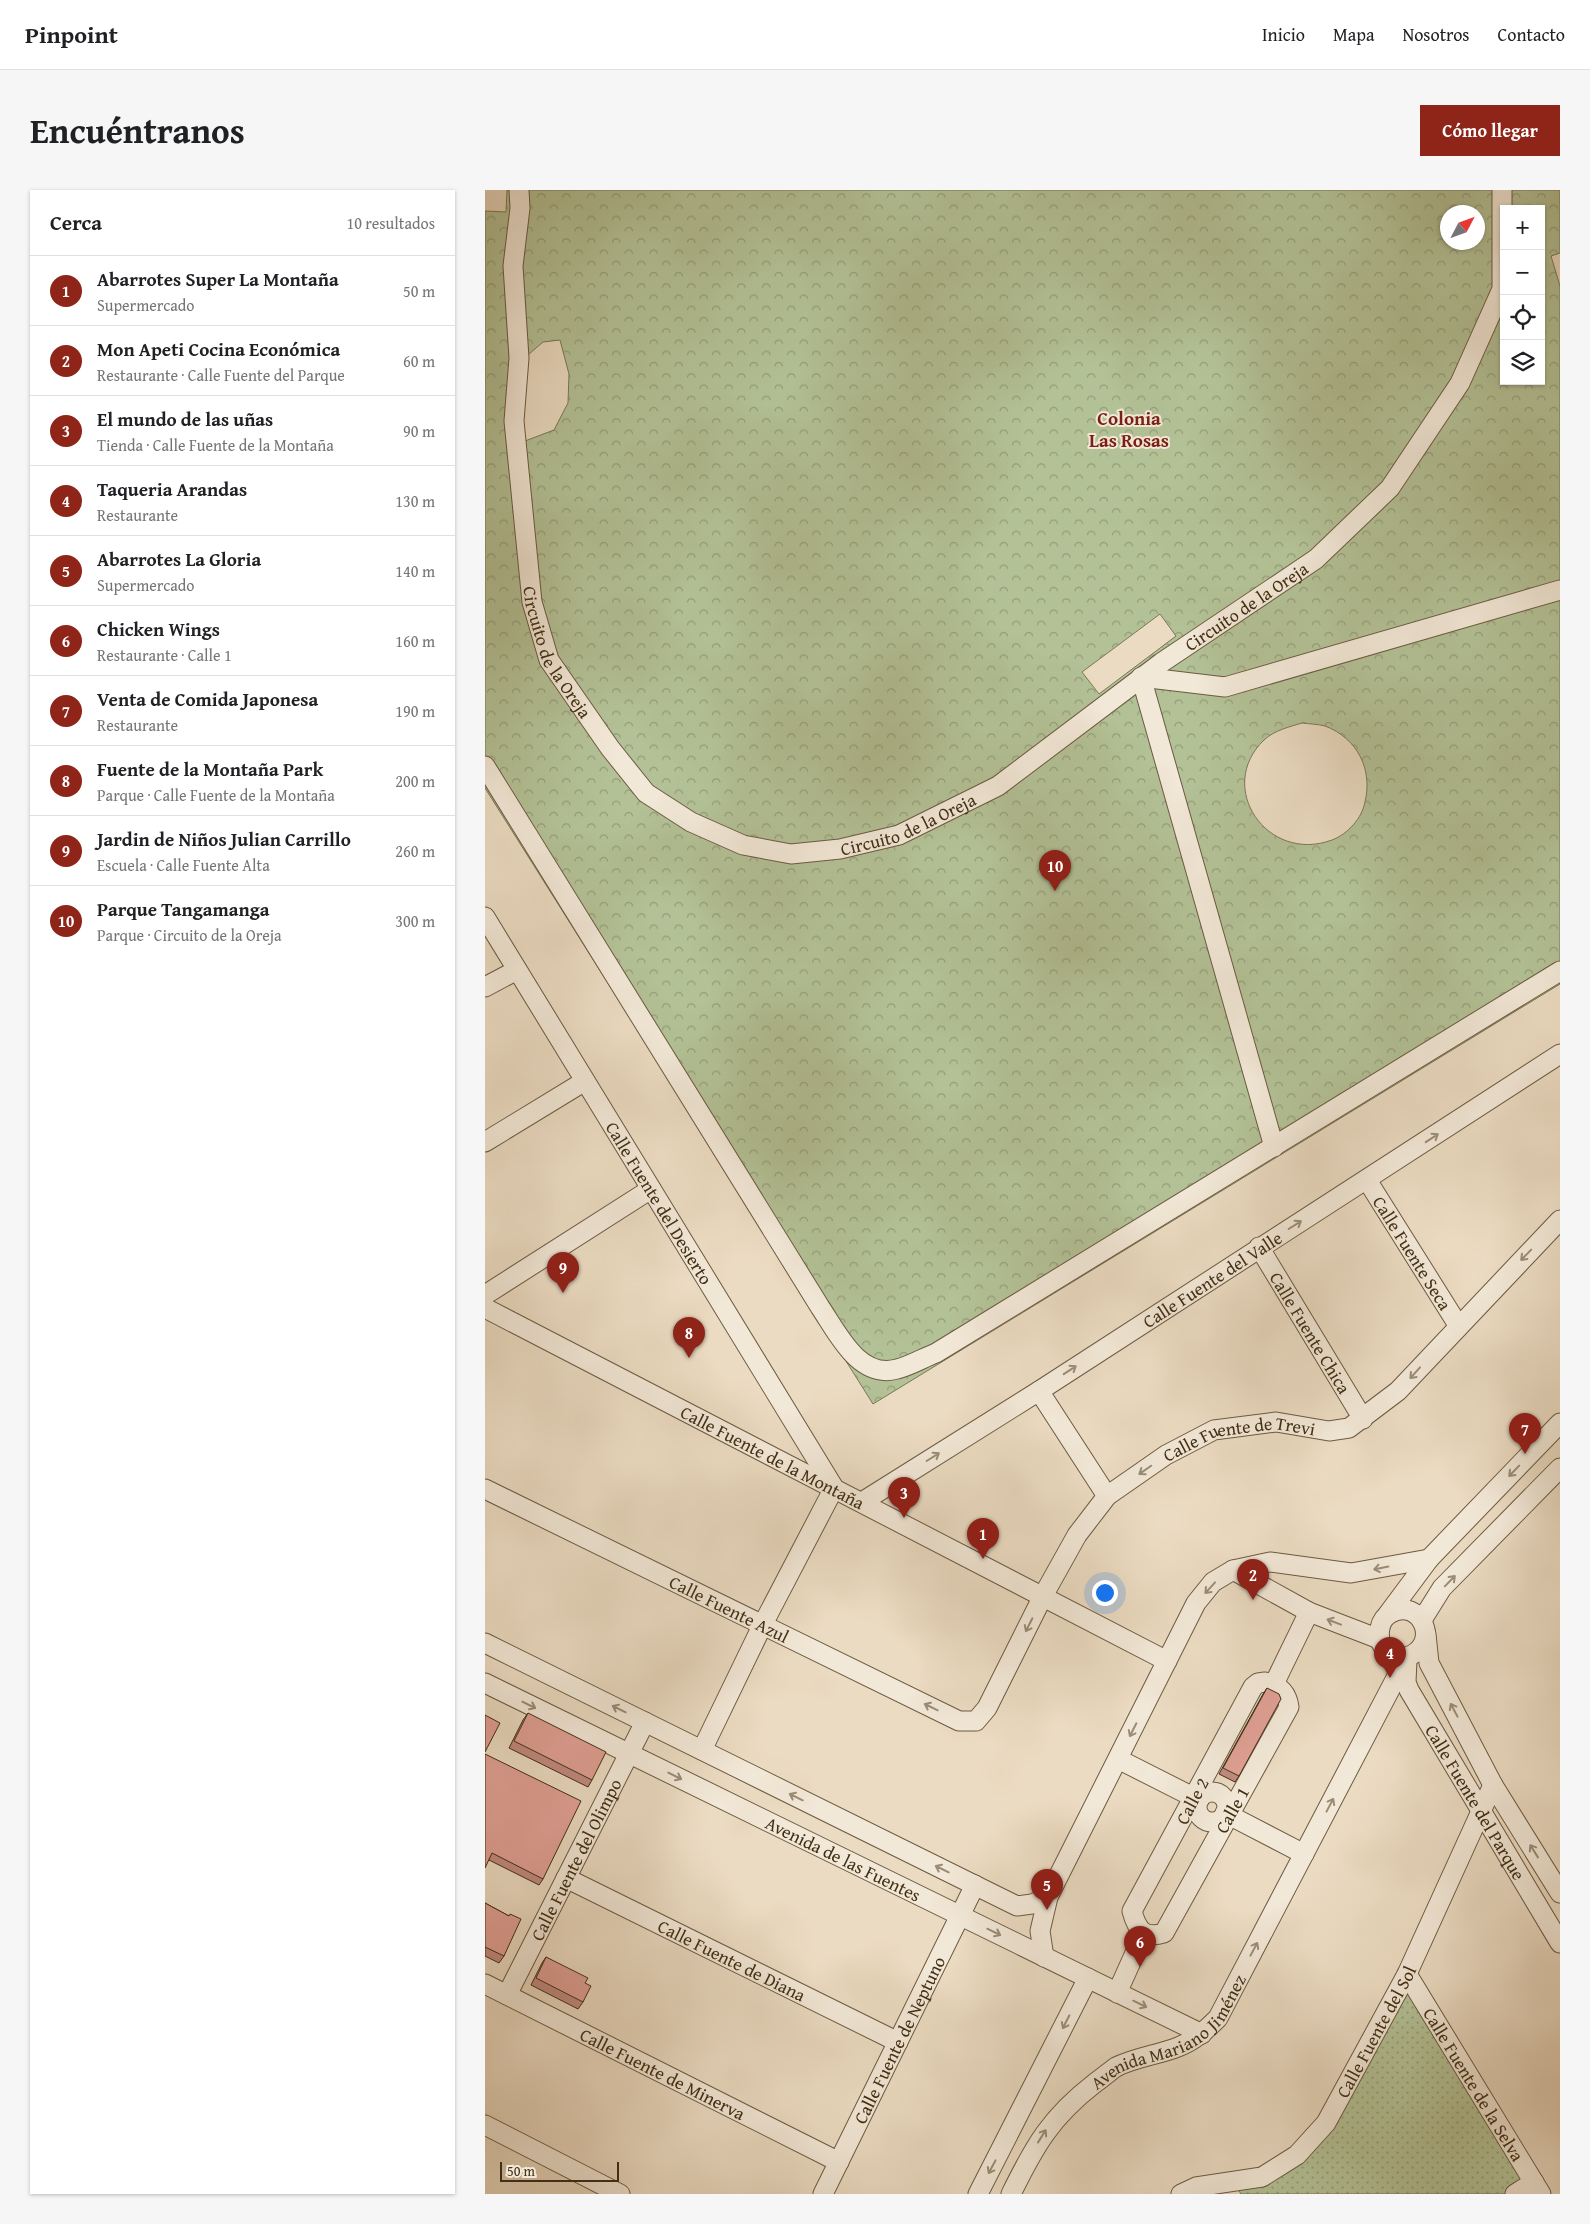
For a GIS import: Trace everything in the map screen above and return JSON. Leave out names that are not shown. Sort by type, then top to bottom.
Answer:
[{"type":"street","name":"Circuito de la Oreja","points":[[519,190],[520,208],[513,266],[519,358],[514,421],[531,602],[549,660],[610,748],[646,794],[691,822],[743,845],[791,854],[839,849],[899,834],[998,786],[1141,677],[1317,559],[1390,488],[1460,383],[1502,289],[1502,190]]},
{"type":"street","points":[[1274,1147],[1141,677],[1225,687],[1560,590]]},
{"type":"street","points":[[485,766],[820,1307],[851,1353],[873,1369],[895,1370],[937,1353],[1560,971]]},
{"type":"street","name":"Calle Fuente del Desierto","points":[[485,917],[834,1488]]},
{"type":"street","points":[[485,988],[517,970]]},
{"type":"street","name":"Calle Fuente del Valle","points":[[862,1502],[1039,1391],[1560,1054]]},
{"type":"street","points":[[485,1142],[585,1081]]},
{"type":"street","name":"Calle Fuente Seca","points":[[1367,1180],[1458,1325]]},
{"type":"street","points":[[485,1295],[651,1189]]},
{"type":"street","name":"Calle Fuente de Trevi","points":[[976,1722],[987,1708],[1043,1596],[1077,1535],[1107,1496],[1166,1455],[1214,1430],[1276,1422],[1329,1431],[1349,1428],[1398,1391],[1458,1325],[1560,1220]]},
{"type":"street","name":"Calle Fuente Chica","points":[[1259,1247],[1363,1419]]},
{"type":"street","name":"Calle Fuente de la Montaña","points":[[485,1308],[1167,1660]]},
{"type":"street","points":[[1039,1391],[1107,1496]]},
{"type":"street","points":[[1407,1657],[1393,1655],[1382,1646],[1379,1639],[1380,1625],[1429,1558],[1560,1423]]},
{"type":"street","name":"Avenida Mariano Jiménez","points":[[1011,2194],[1046,2129],[1077,2097],[1116,2068],[1148,2055],[1178,2047],[1201,2034],[1218,2018],[1407,1657],[1419,1650],[1425,1639],[1424,1626],[1443,1588],[1560,1468]]},
{"type":"street","points":[[702,1750],[763,1624],[834,1488]]},
{"type":"street","name":"Calle Fuente Azul","points":[[485,1489],[959,1721],[976,1722]]},
{"type":"street","points":[[1044,1957],[1040,1931],[1049,1897],[1167,1660],[1197,1603],[1213,1582],[1233,1570],[1270,1562],[1351,1574],[1429,1558]]},
{"type":"street","points":[[1233,1570],[1309,1612],[1379,1639]]},
{"type":"street","points":[[1388,1614],[1403,1610],[1410,1611],[1424,1626]]},
{"type":"street","points":[[1274,1684],[1309,1612]]},
{"type":"street","name":"Calle Fuente del Parque","points":[[1424,1626],[1429,1663],[1493,1784],[1560,1893]]},
{"type":"street","name":"Avenida de las Fuentes","points":[[487,1649],[645,1722],[1017,1906],[1032,1904],[1049,1897]]},
{"type":"street","name":"Calle Fuente del Parque","points":[[1407,1657],[1406,1682],[1414,1698],[1560,1943]]},
{"type":"street","name":"Avenida de las Fuentes","points":[[485,1683],[1201,2034]]},
{"type":"street","name":"Calle 2","points":[[1145,1933],[1135,1926],[1132,1911],[1196,1798],[1253,1687],[1257,1683],[1274,1684]]},
{"type":"street","name":"Calle 1","points":[[1145,1933],[1153,1936],[1164,1933],[1227,1814],[1289,1707],[1288,1698],[1284,1691],[1274,1684]]},
{"type":"street","points":[[1379,1710],[1394,1692],[1403,1691],[1414,1698]]},
{"type":"street","name":"Calle Fuente del Olimpo","points":[[507,1995],[645,1722]]},
{"type":"street","points":[[1118,1758],[1196,1798],[1211,1792],[1220,1795],[1226,1803],[1227,1814],[1304,1854]]},
{"type":"street","name":"Calle Fuente del Sol","points":[[1181,2194],[1196,2188],[1237,2188],[1262,2178],[1297,2155],[1326,2123],[1407,1974],[1482,1813],[1493,1784]]},
{"type":"street","name":"Calle Fuente de Diana","points":[[566,1878],[898,2042]]},
{"type":"street","name":"Calle Fuente de Neptuno","points":[[823,2194],[975,1885]]},
{"type":"street","points":[[1117,1992],[1145,1933]]},
{"type":"street","name":"Calle Fuente de la Selva","points":[[1407,1974],[1537,2188]]},
{"type":"street","points":[[978,2194],[1088,1978]]},
{"type":"street","name":"Calle Fuente de Minerva","points":[[485,1984],[839,2162]]},
{"type":"street","points":[[485,2125],[620,2194]]},
{"type":"street","points":[[1003,2145],[1029,2158]]},
{"type":"street","points":[[1515,2194],[1537,2188]]},
{"type":"green space","points":[[507,190],[1560,190],[1560,253],[1551,256],[1560,286],[1560,984],[873,1404],[485,788],[485,211],[506,212]],"holes":[[[560,340],[569,374],[568,403],[554,430],[525,441],[520,424],[522,360],[543,342]],[[1160,614],[1176,636],[1099,694],[1082,672]],[[1302,723],[1325,726],[1346,738],[1360,756],[1367,778],[1367,790],[1361,814],[1349,830],[1332,840],[1308,845],[1287,841],[1269,831],[1255,817],[1247,799],[1245,779],[1250,759],[1264,740],[1277,731]]]},
{"type":"green space","points":[[1407,1974],[1534,2182],[1515,2194],[1241,2194],[1234,2183],[1297,2155]]},
{"type":"building","points":[[1267,1688],[1279,1694],[1281,1699],[1239,1776],[1223,1768]]},
{"type":"building","points":[[528,1713],[606,1752],[592,1780],[514,1741]]},
{"type":"building","points":[[485,1715],[500,1723],[485,1752]]},
{"type":"building","points":[[485,1754],[581,1801],[543,1879],[492,1853],[485,1868]]},
{"type":"building","points":[[485,1903],[509,1916],[510,1914],[521,1919],[504,1956],[485,1947]]},
{"type":"building","points":[[546,1957],[588,1978],[585,1983],[591,1986],[583,2002],[536,1978]]},
{"type":"place","name":"Parque Tangamanga","points":[[1055,891]]},
{"type":"place","name":"Jardin de Niños Julian Carrillo","points":[[563,1293]]},
{"type":"place","name":"Fuente de la Montaña Park","points":[[689,1358]]},
{"type":"place","name":"Venta de Comida Japonesa","points":[[1525,1454]]},
{"type":"place","name":"El mundo de las uñas","points":[[904,1518]]},
{"type":"place","name":"Abarrotes Super La Montaña","points":[[983,1559]]},
{"type":"place","name":"Mon Apeti Cocina Económica","points":[[1253,1600]]},
{"type":"place","name":"Taqueria Arandas","points":[[1390,1678]]},
{"type":"place","name":"Abarrotes La Gloria","points":[[1047,1910]]},
{"type":"place","name":"Chicken Wings","points":[[1140,1967]]},
{"type":"district","name":"Colonia Las Rosas","points":[[1129,429]]}]
